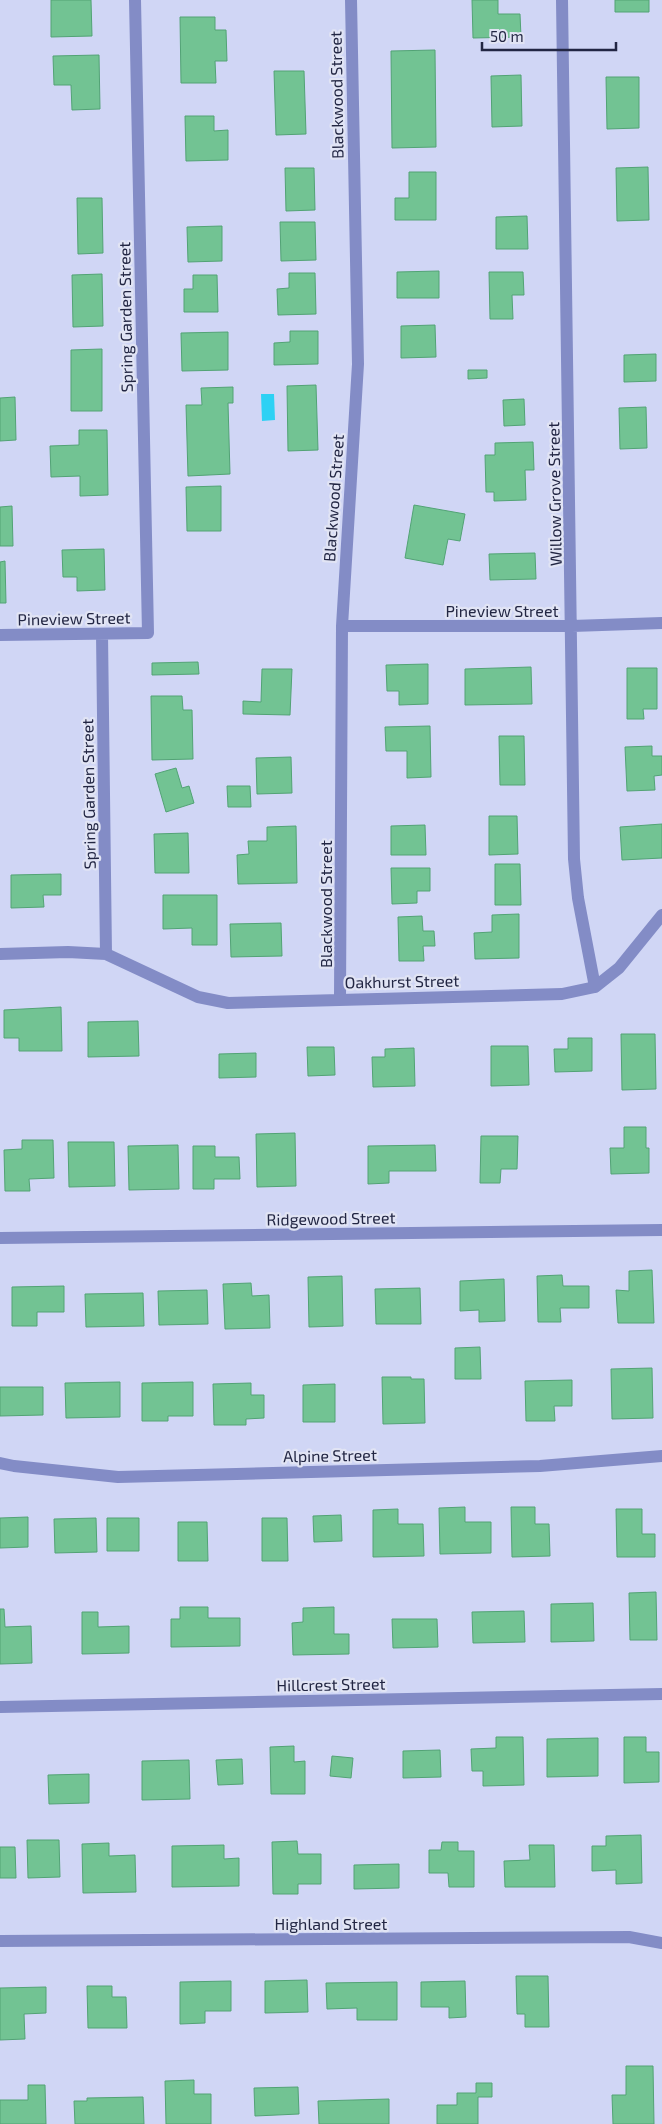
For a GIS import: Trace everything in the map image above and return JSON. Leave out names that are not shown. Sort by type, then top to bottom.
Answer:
[{"type":"street","name":"Spring Garden Street","points":[[135,0],[148,633]]},
{"type":"street","name":"Blackwood Street","points":[[340,999],[342,626],[358,364],[351,0]]},
{"type":"street","name":"Willow Grove Street","points":[[562,0],[574,859],[578,898],[595,986]]},
{"type":"street","name":"Pineview Street","points":[[342,626],[572,626],[662,623]]},
{"type":"street","name":"Pineview Street","points":[[0,635],[148,633]]},
{"type":"street","name":"Spring Garden Street","points":[[102,634],[106,954]]},
{"type":"street","name":"Oakhurst Street","points":[[0,954],[68,952],[106,954],[198,997],[228,1003],[562,994],[595,986],[619,968],[662,915]]},
{"type":"street","name":"Ridgewood Street","points":[[0,1238],[662,1230]]},
{"type":"street","name":"Alpine Street","points":[[0,1463],[118,1477],[540,1466],[662,1456]]},
{"type":"street","name":"Hillcrest Street","points":[[0,1707],[662,1694]]},
{"type":"street","name":"Highland Street","points":[[0,1941],[629,1937],[662,1943]]},
{"type":"water","points":[[261,394],[274,394],[275,420],[262,421]]},
{"type":"building","points":[[51,0],[91,0],[92,36],[51,37]]},
{"type":"building","points":[[472,0],[498,0],[498,14],[520,14],[521,37],[473,38]]},
{"type":"building","points":[[615,0],[649,0],[649,12],[615,12]]},
{"type":"building","points":[[180,17],[215,17],[215,30],[226,30],[227,61],[215,61],[216,83],[181,83]]},
{"type":"building","points":[[435,50],[436,147],[392,148],[391,51]]},
{"type":"building","points":[[99,55],[100,109],[72,110],[71,85],[54,85],[53,56]]},
{"type":"building","points":[[274,71],[304,71],[306,134],[276,135]]},
{"type":"building","points":[[521,75],[522,126],[492,127],[491,76]]},
{"type":"building","points":[[606,77],[639,77],[639,128],[607,129]]},
{"type":"building","points":[[185,116],[214,116],[214,131],[228,130],[228,160],[186,161]]},
{"type":"building","points":[[648,167],[649,220],[617,221],[616,168]]},
{"type":"building","points":[[285,168],[314,168],[315,210],[286,211]]},
{"type":"building","points":[[409,172],[436,172],[436,220],[395,220],[395,198],[409,198]]},
{"type":"building","points":[[77,198],[102,198],[103,253],[78,254]]},
{"type":"building","points":[[527,216],[528,249],[496,249],[496,217]]},
{"type":"building","points":[[280,222],[315,222],[316,260],[281,261]]},
{"type":"building","points":[[222,226],[222,261],[188,262],[187,227]]},
{"type":"building","points":[[439,271],[439,298],[397,298],[397,272]]},
{"type":"building","points":[[489,272],[523,272],[524,295],[512,295],[513,319],[490,319]]},
{"type":"building","points":[[289,273],[315,273],[316,314],[278,315],[277,289],[289,288]]},
{"type":"building","points":[[102,274],[103,326],[73,327],[72,275]]},
{"type":"building","points":[[193,275],[217,275],[218,312],[184,312],[184,289],[193,289]]},
{"type":"building","points":[[435,325],[436,357],[401,358],[401,326]]},
{"type":"building","points":[[290,331],[318,331],[318,364],[274,365],[274,343],[290,342]]},
{"type":"building","points":[[228,332],[228,370],[182,371],[181,333]]},
{"type":"building","points":[[102,349],[102,411],[71,411],[71,350]]},
{"type":"building","points":[[656,354],[656,381],[624,382],[624,355]]},
{"type":"building","points":[[468,370],[487,370],[487,378],[468,379]]},
{"type":"building","points":[[316,385],[318,450],[288,451],[287,386]]},
{"type":"building","points":[[233,387],[233,403],[228,403],[230,474],[188,476],[186,405],[202,405],[201,388]]},
{"type":"building","points":[[15,397],[16,440],[0,441],[0,398]]},
{"type":"building","points":[[524,399],[525,425],[504,426],[503,400]]},
{"type":"building","points":[[646,407],[647,448],[620,449],[619,408]]},
{"type":"building","points":[[79,430],[107,430],[108,495],[80,496],[80,476],[51,477],[50,446],[79,445]]},
{"type":"building","points":[[533,442],[534,470],[525,470],[526,500],[494,501],[494,492],[486,492],[485,455],[495,455],[495,443]]},
{"type":"building","points":[[221,486],[221,531],[187,531],[186,487]]},
{"type":"building","points":[[414,505],[465,514],[460,541],[448,539],[443,565],[405,558]]},
{"type":"building","points":[[12,506],[13,546],[0,546],[0,507]]},
{"type":"building","points":[[104,549],[105,590],[77,591],[77,577],[63,577],[62,550]]},
{"type":"building","points":[[535,553],[536,579],[490,580],[489,554]]},
{"type":"building","points":[[5,561],[6,603],[0,603],[0,562]]},
{"type":"building","points":[[198,662],[199,674],[152,675],[152,663]]},
{"type":"building","points":[[428,664],[428,704],[399,705],[399,691],[387,691],[386,665]]},
{"type":"building","points":[[531,667],[532,704],[465,705],[465,669]]},
{"type":"building","points":[[627,668],[657,668],[657,709],[643,709],[644,719],[627,719]]},
{"type":"building","points":[[262,669],[292,669],[290,715],[243,714],[243,701],[261,702]]},
{"type":"building","points":[[151,696],[182,696],[183,710],[192,710],[193,759],[152,760]]},
{"type":"building","points":[[430,726],[431,777],[407,778],[407,751],[386,751],[385,727]]},
{"type":"building","points":[[499,736],[524,736],[525,785],[500,785]]},
{"type":"building","points":[[652,746],[652,756],[662,756],[662,775],[654,776],[655,790],[627,791],[625,747]]},
{"type":"building","points":[[291,757],[292,793],[257,794],[256,758]]},
{"type":"building","points":[[176,768],[182,788],[189,786],[194,803],[166,812],[155,774]]},
{"type":"building","points":[[227,786],[250,786],[251,807],[228,807]]},
{"type":"building","points":[[489,816],[517,816],[518,854],[489,855]]},
{"type":"building","points":[[662,824],[662,858],[622,860],[620,827]]},
{"type":"building","points":[[425,825],[426,855],[391,855],[391,826]]},
{"type":"building","points":[[296,826],[297,883],[238,884],[237,855],[249,854],[248,841],[267,841],[267,827]]},
{"type":"building","points":[[188,833],[189,873],[155,873],[154,834]]},
{"type":"building","points":[[495,864],[520,864],[521,905],[495,905]]},
{"type":"building","points":[[391,868],[430,868],[430,891],[417,891],[417,903],[392,904]]},
{"type":"building","points":[[61,874],[61,895],[43,895],[44,907],[11,908],[11,875]]},
{"type":"building","points":[[163,895],[217,895],[217,945],[192,945],[192,928],[163,929]]},
{"type":"building","points":[[519,914],[519,958],[475,959],[474,933],[492,932],[492,915]]},
{"type":"building","points":[[422,916],[423,931],[434,931],[435,946],[423,946],[424,961],[399,961],[398,917]]},
{"type":"building","points":[[281,923],[282,956],[231,957],[230,924]]},
{"type":"building","points":[[61,1007],[62,1051],[19,1051],[19,1038],[4,1038],[4,1010]]},
{"type":"building","points":[[138,1021],[139,1056],[88,1057],[88,1022]]},
{"type":"building","points":[[621,1034],[655,1034],[656,1089],[622,1090]]},
{"type":"building","points":[[568,1038],[592,1038],[592,1071],[555,1072],[554,1049],[568,1049]]},
{"type":"building","points":[[491,1046],[528,1046],[529,1085],[491,1086]]},
{"type":"building","points":[[307,1047],[334,1047],[335,1075],[308,1076]]},
{"type":"building","points":[[414,1048],[415,1086],[373,1087],[372,1057],[385,1057],[385,1049]]},
{"type":"building","points":[[256,1053],[256,1077],[219,1078],[219,1054]]},
{"type":"building","points":[[624,1127],[646,1127],[646,1148],[649,1148],[649,1173],[611,1174],[610,1148],[624,1148]]},
{"type":"building","points":[[295,1133],[296,1186],[257,1187],[256,1134]]},
{"type":"building","points":[[481,1136],[518,1136],[517,1169],[501,1169],[500,1183],[480,1183]]},
{"type":"building","points":[[22,1140],[53,1140],[54,1178],[29,1179],[30,1191],[5,1191],[4,1150],[22,1149]]},
{"type":"building","points":[[68,1142],[114,1142],[115,1186],[69,1187]]},
{"type":"building","points":[[178,1145],[179,1189],[129,1190],[128,1146]]},
{"type":"building","points":[[435,1145],[436,1171],[389,1171],[389,1183],[368,1184],[368,1146]]},
{"type":"building","points":[[193,1146],[215,1146],[215,1157],[239,1157],[240,1179],[214,1179],[214,1189],[193,1189]]},
{"type":"building","points":[[652,1270],[654,1323],[618,1323],[616,1290],[629,1291],[629,1271]]},
{"type":"building","points":[[562,1275],[563,1286],[589,1286],[589,1308],[560,1308],[561,1322],[538,1322],[537,1276]]},
{"type":"building","points":[[342,1276],[343,1326],[309,1327],[308,1277]]},
{"type":"building","points":[[504,1279],[505,1321],[479,1322],[479,1310],[460,1311],[460,1281]]},
{"type":"building","points":[[251,1283],[252,1296],[269,1295],[270,1328],[225,1329],[223,1284]]},
{"type":"building","points":[[64,1286],[64,1312],[37,1312],[37,1326],[12,1326],[12,1287]]},
{"type":"building","points":[[420,1288],[421,1324],[376,1324],[375,1289]]},
{"type":"building","points":[[207,1290],[208,1324],[159,1325],[158,1291]]},
{"type":"building","points":[[143,1293],[144,1326],[86,1327],[85,1294]]},
{"type":"building","points":[[480,1347],[481,1379],[455,1379],[455,1348]]},
{"type":"building","points":[[652,1368],[653,1418],[612,1419],[611,1369]]},
{"type":"building","points":[[382,1377],[424,1379],[425,1423],[383,1424]]},
{"type":"building","points":[[572,1380],[572,1406],[554,1406],[555,1421],[526,1421],[525,1381]]},
{"type":"building","points":[[120,1382],[120,1417],[66,1418],[65,1383]]},
{"type":"building","points":[[193,1382],[193,1416],[168,1416],[168,1421],[142,1421],[142,1383]]},
{"type":"building","points":[[251,1383],[251,1395],[264,1395],[264,1418],[246,1419],[246,1425],[214,1425],[213,1384]]},
{"type":"building","points":[[335,1384],[335,1422],[303,1422],[303,1385]]},
{"type":"building","points":[[0,1387],[43,1387],[43,1415],[0,1416]]},
{"type":"building","points":[[465,1507],[465,1522],[491,1522],[491,1553],[440,1554],[439,1508]]},
{"type":"building","points":[[511,1507],[535,1507],[535,1524],[549,1524],[550,1556],[512,1557]]},
{"type":"building","points":[[398,1509],[398,1524],[423,1524],[424,1556],[373,1557],[373,1510]]},
{"type":"building","points":[[616,1509],[642,1509],[642,1534],[655,1534],[655,1557],[617,1557]]},
{"type":"building","points":[[341,1515],[342,1541],[314,1542],[313,1516]]},
{"type":"building","points":[[28,1517],[28,1547],[0,1548],[0,1518]]},
{"type":"building","points":[[96,1518],[97,1552],[55,1553],[54,1519]]},
{"type":"building","points":[[107,1518],[139,1518],[139,1551],[107,1551]]},
{"type":"building","points":[[262,1518],[287,1518],[288,1561],[262,1561]]},
{"type":"building","points":[[178,1522],[207,1522],[208,1561],[178,1561]]},
{"type":"building","points":[[656,1592],[657,1640],[630,1640],[629,1593]]},
{"type":"building","points":[[593,1603],[594,1641],[551,1642],[551,1604]]},
{"type":"building","points":[[180,1607],[208,1607],[208,1618],[240,1618],[240,1646],[171,1647],[171,1619],[180,1619]]},
{"type":"building","points":[[334,1607],[334,1634],[349,1634],[349,1654],[293,1655],[292,1623],[303,1622],[303,1608]]},
{"type":"building","points":[[0,1609],[4,1609],[5,1627],[31,1626],[32,1663],[0,1664]]},
{"type":"building","points":[[524,1611],[525,1642],[473,1643],[472,1612]]},
{"type":"building","points":[[82,1612],[98,1612],[98,1627],[129,1626],[129,1653],[82,1654]]},
{"type":"building","points":[[392,1619],[437,1619],[438,1647],[393,1648]]},
{"type":"building","points":[[496,1737],[523,1737],[524,1785],[483,1786],[483,1771],[472,1771],[471,1749],[496,1748]]},
{"type":"building","points":[[624,1737],[646,1737],[646,1752],[659,1752],[659,1782],[624,1783]]},
{"type":"building","points":[[598,1738],[598,1776],[547,1777],[547,1739]]},
{"type":"building","points":[[294,1746],[294,1762],[305,1761],[305,1794],[271,1794],[270,1747]]},
{"type":"building","points":[[440,1750],[441,1777],[403,1778],[403,1751]]},
{"type":"building","points":[[332,1756],[353,1758],[351,1778],[330,1776]]},
{"type":"building","points":[[242,1759],[243,1784],[218,1785],[216,1760]]},
{"type":"building","points":[[189,1760],[190,1799],[142,1800],[142,1761]]},
{"type":"building","points":[[89,1774],[89,1803],[49,1804],[48,1775]]},
{"type":"building","points":[[641,1835],[642,1883],[616,1884],[616,1870],[592,1871],[592,1846],[606,1846],[606,1836]]},
{"type":"building","points":[[27,1840],[59,1840],[60,1877],[28,1878]]},
{"type":"building","points":[[297,1841],[298,1854],[321,1854],[321,1884],[298,1884],[298,1894],[273,1894],[272,1842]]},
{"type":"building","points":[[442,1842],[458,1842],[458,1851],[474,1851],[474,1887],[449,1887],[448,1873],[429,1873],[429,1850],[441,1850]]},
{"type":"building","points":[[109,1843],[109,1856],[135,1855],[136,1892],[83,1893],[82,1844]]},
{"type":"building","points":[[224,1845],[224,1859],[239,1858],[239,1886],[172,1887],[172,1846]]},
{"type":"building","points":[[529,1845],[554,1845],[555,1887],[505,1887],[504,1861],[530,1860]]},
{"type":"building","points":[[0,1847],[15,1847],[16,1878],[0,1878]]},
{"type":"building","points":[[399,1864],[399,1888],[354,1889],[354,1865]]},
{"type":"building","points":[[516,1976],[548,1976],[549,2027],[525,2027],[525,2014],[517,2014]]},
{"type":"building","points":[[307,1980],[308,2012],[265,2013],[265,1981]]},
{"type":"building","points":[[231,1981],[231,2011],[205,2011],[205,2023],[180,2024],[180,1982]]},
{"type":"building","points":[[465,1981],[466,2017],[449,2018],[449,2007],[421,2007],[421,1982]]},
{"type":"building","points":[[397,1982],[397,2020],[357,2020],[357,2008],[327,2009],[326,1983]]},
{"type":"building","points":[[87,1986],[112,1986],[112,1997],[126,1997],[127,2028],[88,2028]]},
{"type":"building","points":[[46,1987],[46,2013],[24,2014],[25,2039],[0,2040],[0,1988]]},
{"type":"building","points":[[626,2066],[653,2066],[654,2124],[613,2124],[612,2095],[626,2095]]},
{"type":"building","points":[[194,2080],[194,2094],[211,2094],[211,2124],[166,2124],[165,2081]]},
{"type":"building","points":[[476,2083],[492,2083],[492,2097],[478,2097],[478,2124],[437,2124],[437,2105],[457,2105],[457,2093],[476,2093]]},
{"type":"building","points":[[28,2085],[45,2085],[46,2124],[0,2124],[0,2100],[28,2100]]},
{"type":"building","points":[[298,2087],[299,2114],[255,2116],[254,2088]]},
{"type":"building","points":[[143,2097],[144,2124],[75,2124],[74,2101],[87,2101],[87,2098]]},
{"type":"building","points":[[389,2099],[389,2124],[319,2124],[318,2101]]}]
